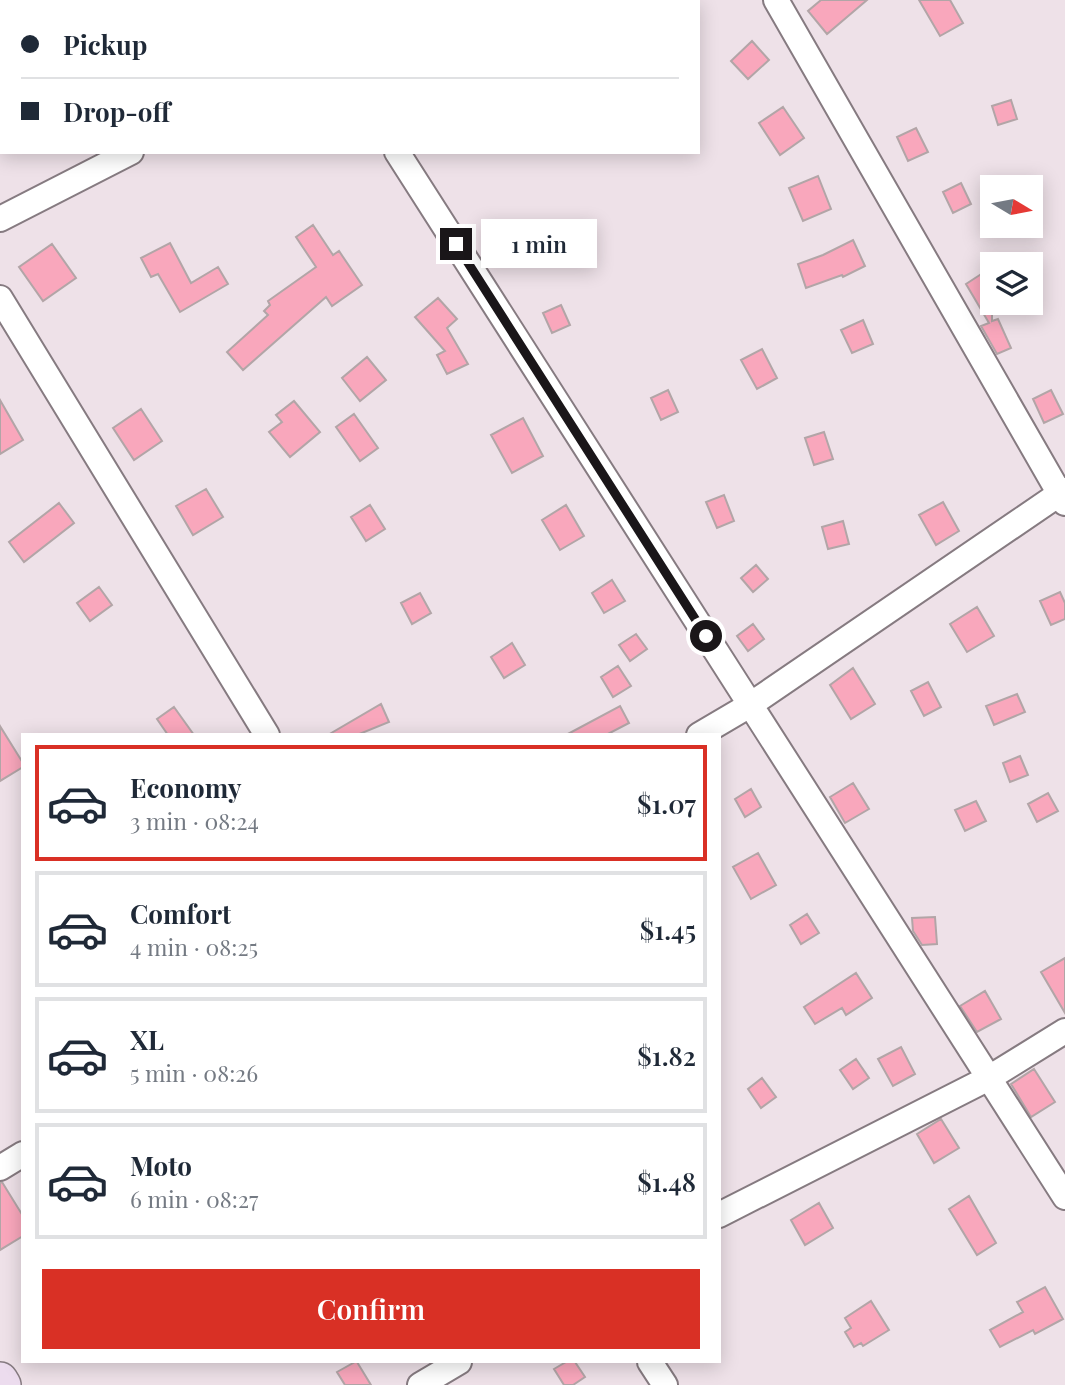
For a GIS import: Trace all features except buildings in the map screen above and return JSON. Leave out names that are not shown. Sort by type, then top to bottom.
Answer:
[{"type":"main road","points":[[0,1380],[3,1385]]},
{"type":"street","points":[[702,733],[750,705],[1063,496],[776,0]]},
{"type":"street","points":[[0,219],[127,154]]},
{"type":"street","points":[[398,154],[1065,1197]]},
{"type":"street","points":[[0,298],[266,733]]},
{"type":"street","points":[[721,1214],[989,1078],[1065,1031]]},
{"type":"street","points":[[0,1168],[21,1155]]},
{"type":"street","points":[[420,1385],[457,1363]]},
{"type":"street","points":[[651,1363],[664,1385]]},
{"type":"route","points":[[456,244],[706,636]]}]
